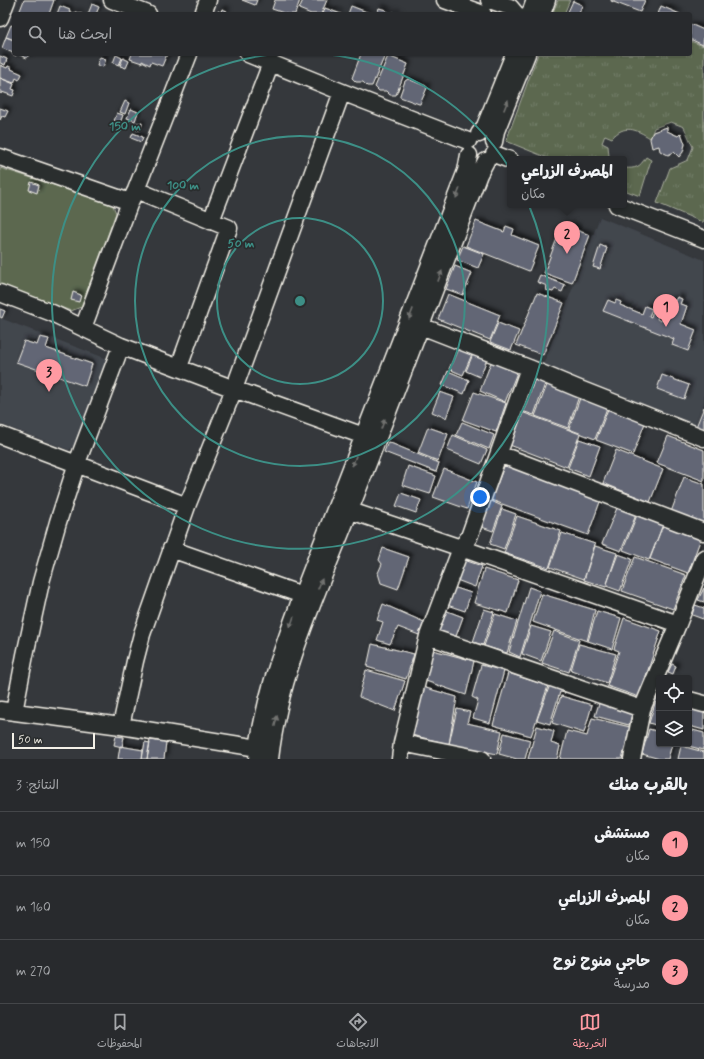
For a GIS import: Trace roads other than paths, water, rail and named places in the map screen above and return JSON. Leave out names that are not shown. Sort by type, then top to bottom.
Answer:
[{"type":"street","points":[[0,18],[7,0]]},
{"type":"street","points":[[112,0],[143,12]]},
{"type":"street","points":[[204,12],[208,0]]},
{"type":"street","points":[[445,0],[477,8]]},
{"type":"street","points":[[489,0],[510,7],[514,12]]},
{"type":"street","points":[[531,12],[535,0]]},
{"type":"street","points":[[543,12],[548,0]]},
{"type":"street","points":[[83,328],[188,56]]},
{"type":"street","points":[[253,56],[472,143]]},
{"type":"street","points":[[270,759],[279,708],[292,658],[343,509],[466,171],[472,143],[485,126],[513,56]]},
{"type":"street","points":[[370,438],[421,326],[479,174],[491,152],[496,131],[526,56]]},
{"type":"street","points":[[211,221],[271,64]]},
{"type":"street","points":[[121,726],[142,634],[171,549],[186,506],[234,389],[342,92]]},
{"type":"street","points":[[483,134],[490,136],[491,152],[482,162],[475,160],[472,143],[483,134]]},
{"type":"street","points":[[491,152],[507,159]]},
{"type":"street","points":[[0,157],[133,196],[229,228],[179,367]]},
{"type":"street","points":[[625,208],[704,239]]},
{"type":"street","points":[[0,293],[52,313],[121,346],[370,438]]},
{"type":"street","points":[[421,326],[704,438]]},
{"type":"street","points":[[121,346],[77,463],[58,522],[41,582],[25,655],[7,711],[121,726],[257,753],[264,715],[276,669],[302,595],[343,509]]},
{"type":"street","points":[[400,759],[402,743],[428,636],[461,548],[469,537],[529,368]]},
{"type":"street","points":[[0,435],[77,463],[186,506]]},
{"type":"street","points":[[499,454],[704,532]]},
{"type":"street","points":[[343,509],[461,548],[678,624]]},
{"type":"street","points":[[171,549],[302,595]]},
{"type":"street","points":[[632,759],[642,709],[654,691],[704,558]]},
{"type":"street","points":[[428,636],[642,709]]},
{"type":"street","points":[[692,701],[704,704]]},
{"type":"street","points":[[402,743],[482,759]]},
{"type":"place","name":"المصرف الزراعي","points":[[567,254]]},
{"type":"place","name":"مستشفى","points":[[666,327]]},
{"type":"place","name":"حاجي منوح نوح","points":[[49,392]]}]
